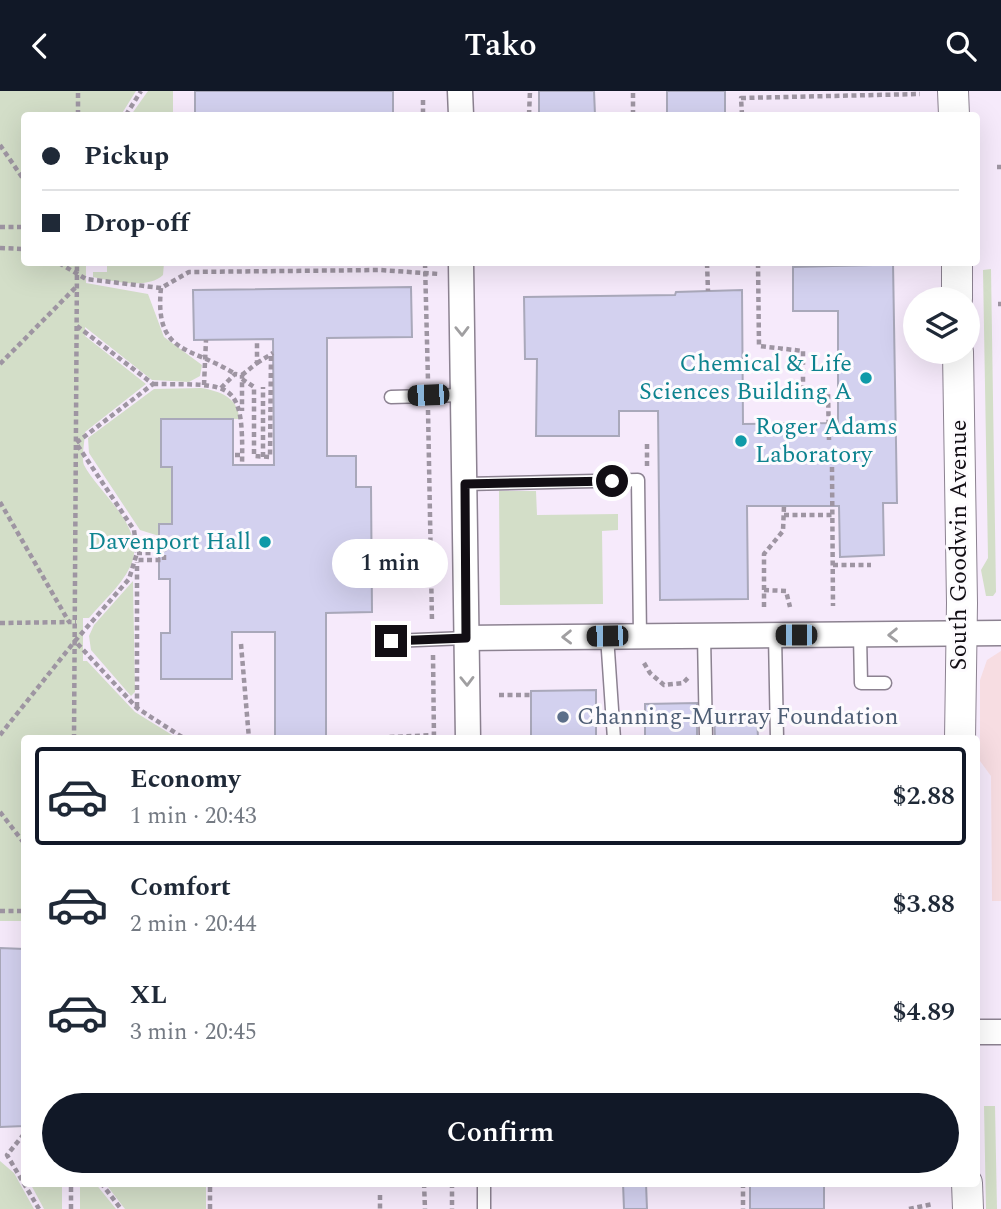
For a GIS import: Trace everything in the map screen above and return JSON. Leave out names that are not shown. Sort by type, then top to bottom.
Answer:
[{"type":"street","points":[[460,91],[461,112]]},
{"type":"street","points":[[953,91],[954,112]]},
{"type":"street","points":[[461,266],[468,735]]},
{"type":"street","points":[[957,266],[957,287]]},
{"type":"street","name":"South Goodwin Avenue","points":[[958,364],[960,735]]},
{"type":"street","points":[[466,638],[1001,632]]},
{"type":"street","points":[[980,1032],[1001,1032]]},
{"type":"street","points":[[967,1187],[968,1209]]},
{"type":"lane","points":[[391,397],[463,395]]},
{"type":"lane","points":[[465,484],[638,480],[640,636]]},
{"type":"lane","points":[[775,635],[777,735]]},
{"type":"lane","points":[[860,635],[861,683],[885,683]]},
{"type":"lane","points":[[607,636],[614,735]]},
{"type":"lane","points":[[704,636],[706,735]]},
{"type":"lane","points":[[391,641],[466,638]]},
{"type":"lane","points":[[484,1187],[484,1209]]},
{"type":"path","points":[[78,91],[78,112]]},
{"type":"path","points":[[128,112],[141,91]]},
{"type":"path","points":[[529,112],[530,91]]},
{"type":"path","points":[[633,91],[633,112]]},
{"type":"path","points":[[742,112],[741,98],[920,94]]},
{"type":"path","points":[[423,100],[423,112]]},
{"type":"path","points":[[0,145],[21,176]]},
{"type":"path","points":[[0,227],[21,227]]},
{"type":"path","points":[[0,249],[21,249]]},
{"type":"path","points":[[64,266],[77,275],[112,284],[161,288],[189,272],[439,274]]},
{"type":"path","points":[[74,735],[77,266]]},
{"type":"path","points":[[425,266],[434,735]]},
{"type":"path","points":[[707,266],[708,291]]},
{"type":"path","points":[[758,266],[759,346],[803,351],[803,392],[828,392],[829,440]]},
{"type":"path","points":[[0,364],[77,285]]},
{"type":"path","points":[[161,288],[160,312],[165,334],[186,352],[242,377],[254,387],[271,387]]},
{"type":"path","points":[[77,326],[153,384],[221,388],[233,396],[242,414]]},
{"type":"path","points":[[257,339],[257,363]]},
{"type":"path","points":[[204,385],[206,340]]},
{"type":"path","points":[[242,465],[242,377],[272,353],[270,457],[254,456],[254,387]]},
{"type":"path","points":[[221,388],[235,375]]},
{"type":"path","points":[[76,443],[153,384]]},
{"type":"path","points":[[263,387],[263,457]]},
{"type":"path","points":[[76,443],[128,519],[137,538],[137,708]]},
{"type":"path","points":[[235,455],[242,455]]},
{"type":"path","points":[[832,467],[833,606]]},
{"type":"path","points":[[0,502],[69,622]]},
{"type":"path","points":[[764,607],[764,554],[783,531],[784,506]]},
{"type":"path","points":[[784,515],[832,515]]},
{"type":"path","points":[[164,548],[164,560],[137,554],[164,548]]},
{"type":"path","points":[[0,735],[75,641],[129,579],[137,554]]},
{"type":"path","points":[[833,565],[871,565]]},
{"type":"path","points":[[764,590],[786,591],[790,607]]},
{"type":"path","points":[[0,623],[76,622]]},
{"type":"path","points":[[75,641],[137,708],[179,735]]},
{"type":"path","points":[[241,644],[249,735]]},
{"type":"path","points":[[645,663],[650,673],[664,684],[683,683],[690,675]]},
{"type":"path","points":[[499,695],[531,695]]},
{"type":"path","points":[[0,812],[21,839]]},
{"type":"path","points":[[0,911],[21,911]]},
{"type":"path","points":[[7,1155],[21,1139]]},
{"type":"path","points":[[0,1151],[7,1155],[21,1179]]},
{"type":"path","points":[[25,1187],[38,1209]]},
{"type":"path","points":[[71,1187],[71,1209]]},
{"type":"path","points":[[104,1187],[121,1209]]},
{"type":"path","points":[[209,1209],[210,1187]]},
{"type":"path","points":[[424,1187],[425,1209]]},
{"type":"path","points":[[452,1187],[452,1209]]},
{"type":"path","points":[[743,1187],[743,1209]]},
{"type":"path","points":[[380,1195],[380,1209]]},
{"type":"path","points":[[909,1209],[933,1204]]},
{"type":"shaded area","points":[[1001,651],[1001,901],[992,901],[991,776],[980,761],[980,680],[987,660]]},
{"type":"green space","points":[[0,91],[136,91],[123,112],[21,112],[21,266],[86,266],[86,283],[148,294],[164,337],[202,365],[200,376],[189,382],[152,380],[85,327],[85,336],[146,384],[85,432],[84,465],[128,526],[134,553],[130,567],[116,587],[89,618],[83,618],[83,661],[87,661],[135,712],[172,735],[21,735],[21,921],[0,921]]},
{"type":"green space","points":[[148,91],[173,91],[173,112],[133,112]]},
{"type":"green space","points":[[107,266],[164,266],[163,275],[148,282],[119,282],[93,277],[93,272],[107,272]]},
{"type":"green space","points":[[991,269],[996,592],[993,596],[986,596],[981,570],[988,558],[983,270]]},
{"type":"green space","points":[[201,388],[215,391],[232,401],[239,419],[161,420],[161,466],[172,467],[172,524],[160,524],[159,536],[140,530],[89,453],[88,438],[154,389]]},
{"type":"green space","points":[[499,491],[536,491],[537,515],[618,514],[618,530],[602,531],[603,604],[500,605]]},
{"type":"green space","points":[[133,581],[135,692],[131,696],[91,650],[89,636],[94,625]]},
{"type":"green space","points":[[984,1106],[995,1106],[997,1209],[986,1209]]},
{"type":"green space","points":[[0,1161],[14,1173],[34,1209],[0,1209]]},
{"type":"green space","points":[[32,1187],[62,1187],[62,1209],[44,1209]]},
{"type":"green space","points":[[80,1187],[98,1187],[116,1209],[80,1209]]},
{"type":"green space","points":[[108,1187],[206,1187],[206,1209],[125,1209]]},
{"type":"building","points":[[195,91],[393,91],[393,112],[195,112]]},
{"type":"building","points":[[539,91],[594,91],[595,112],[539,112]]},
{"type":"building","points":[[667,91],[725,91],[725,112],[667,112]]},
{"type":"building","name":"Roger Adams Laboratory","points":[[893,266],[897,503],[883,503],[884,555],[840,557],[839,506],[747,506],[748,599],[660,600],[658,411],[619,411],[619,436],[536,436],[537,359],[525,359],[524,297],[675,295],[676,292],[742,290],[743,424],[838,423],[838,311],[793,311],[793,267]]},
{"type":"building","name":"Davenport Hall","points":[[411,287],[412,337],[327,338],[327,456],[356,456],[356,487],[371,487],[372,612],[326,613],[326,735],[275,735],[275,632],[232,632],[232,679],[161,679],[161,633],[170,633],[170,579],[159,579],[159,524],[172,524],[172,467],[161,467],[161,419],[233,419],[233,465],[274,465],[273,339],[194,340],[193,290]]},
{"type":"building","name":"Channing-Murray Foundation","points":[[596,690],[596,735],[531,735],[531,691]]},
{"type":"building","points":[[697,703],[697,735],[645,735],[645,704]]},
{"type":"building","points":[[757,712],[758,735],[715,735],[714,713]]},
{"type":"building","points":[[0,948],[21,949],[21,1126],[0,1127]]},
{"type":"building","points":[[623,1187],[646,1187],[647,1209],[624,1209]]},
{"type":"building","points":[[750,1187],[824,1187],[824,1209],[750,1209]]},
{"type":"place","name":"Chemical & Life Sciences Building A","points":[[866,378]]},
{"type":"place","name":"Roger Adams Laboratory","points":[[741,441]]},
{"type":"place","name":"Davenport Hall","points":[[265,542]]},
{"type":"place","name":"Channing-Murray Foundation","points":[[563,717]]},
{"type":"route","points":[[391,641],[466,638],[465,484],[612,481]]}]
